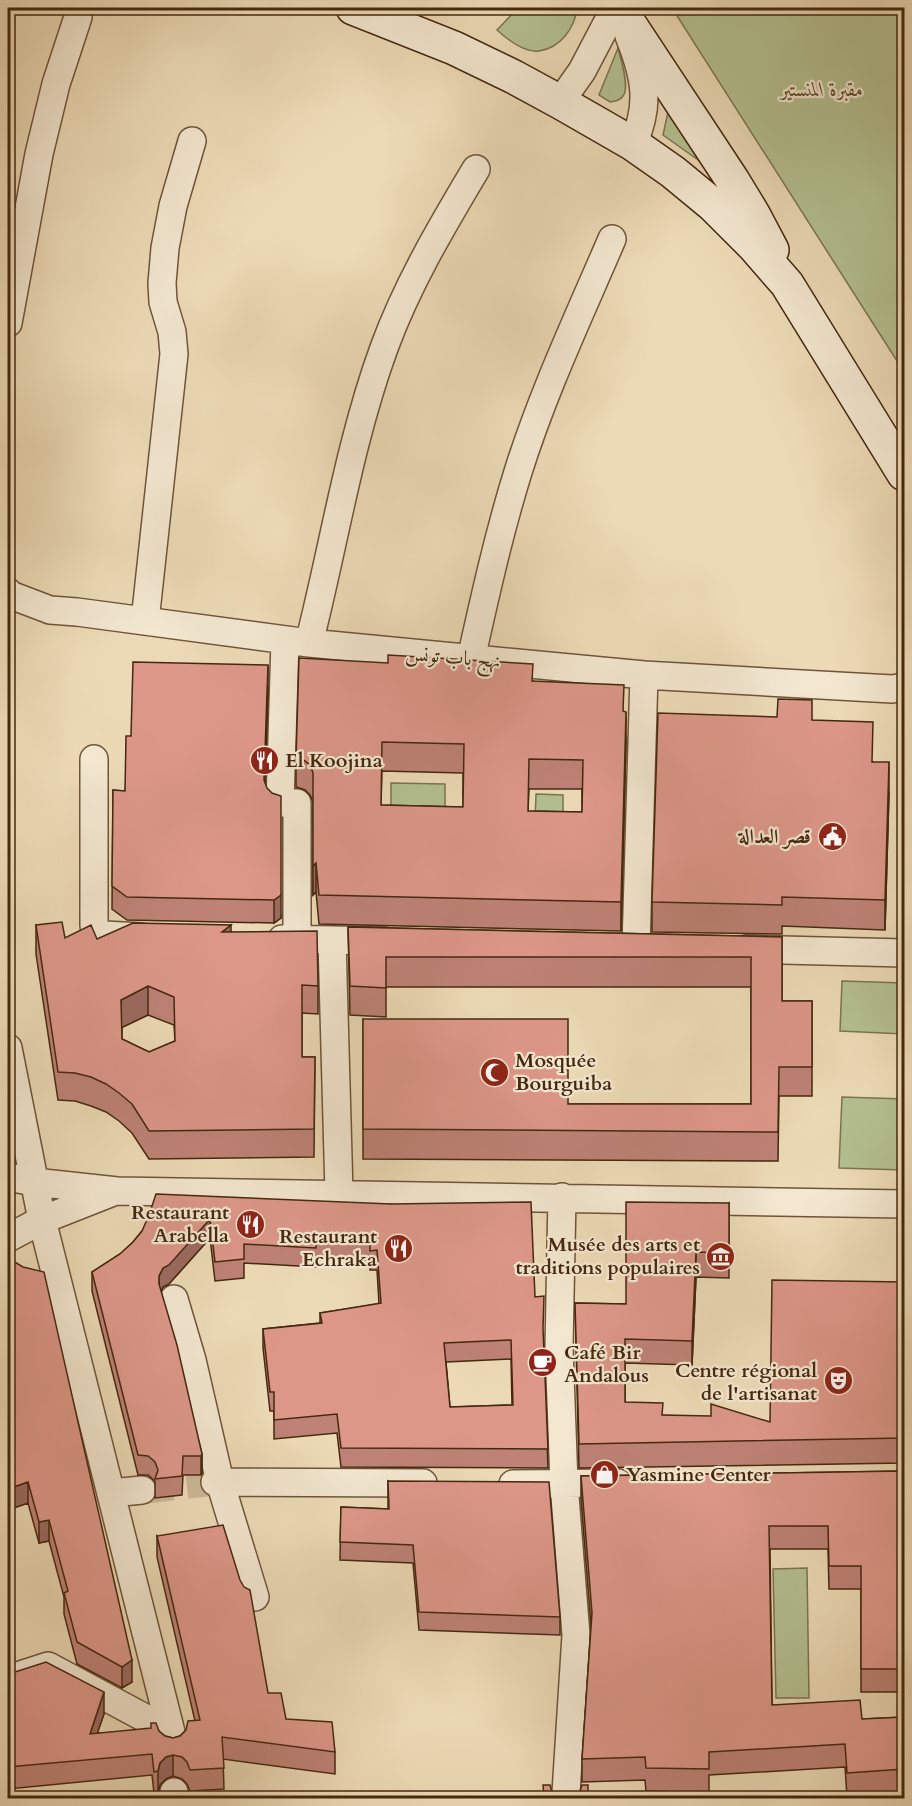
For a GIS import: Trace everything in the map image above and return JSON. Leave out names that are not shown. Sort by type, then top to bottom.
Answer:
[{"type":"main road","points":[[353,8],[454,48],[514,77],[633,144],[713,204],[753,244],[787,284]]},
{"type":"main road","points":[[618,8],[733,181],[753,214],[787,284],[902,474]]},
{"type":"street","points":[[560,102],[582,71],[618,8]]},
{"type":"street","points":[[618,8],[635,50],[645,93],[641,127],[633,144]]},
{"type":"street","points":[[8,323],[41,145],[56,84],[78,17]]},
{"type":"street","points":[[144,621],[174,354],[172,332],[163,302],[162,283],[173,206],[192,141]]},
{"type":"street","points":[[297,939],[297,802],[280,803],[297,642],[322,592],[349,466],[366,402],[385,346],[404,302],[442,227],[476,169]]},
{"type":"street","points":[[471,658],[518,472],[544,400],[612,239]]},
{"type":"street","name":"نهج باب تونس","points":[[8,593],[50,610],[297,642],[644,675],[892,689],[904,687]]},
{"type":"street","points":[[636,947],[644,675]]},
{"type":"street","points":[[94,759],[94,926],[100,934],[105,936],[168,937]]},
{"type":"street","points":[[262,939],[414,942]]},
{"type":"street","points":[[332,940],[339,1193]]},
{"type":"street","points":[[726,949],[904,952]]},
{"type":"street","points":[[8,1048],[42,1220],[172,1738],[48,1666],[8,1679]]},
{"type":"street","points":[[8,1177],[117,1191],[904,1204]]},
{"type":"street","points":[[8,1238],[42,1220],[117,1191]]},
{"type":"street","points":[[562,1197],[560,1347],[564,1484],[576,1635],[566,1793]]},
{"type":"street","points":[[174,1299],[192,1360],[217,1482],[255,1597]]},
{"type":"street","points":[[217,1482],[446,1483]]},
{"type":"street","points":[[493,1484],[646,1482]]},
{"type":"street","points":[[111,1493],[142,1490]]},
{"type":"green space","points":[[518,8],[577,8],[566,36],[554,46],[533,51],[516,45],[497,30]]},
{"type":"green space","name":"مقبرة المنستير","points":[[672,8],[904,8],[904,372]]},
{"type":"green space","points":[[618,48],[626,87],[620,99],[610,102],[599,95]]},
{"type":"green space","points":[[668,112],[701,162],[663,135]]},
{"type":"green space","points":[[391,783],[445,784],[445,820],[391,819]]},
{"type":"green space","points":[[536,794],[563,795],[563,823],[535,822]]},
{"type":"green space","points":[[842,981],[904,983],[904,1034],[840,1031]]},
{"type":"green space","points":[[842,1097],[904,1099],[904,1170],[839,1168]]},
{"type":"green space","points":[[807,1568],[809,1698],[776,1698],[773,1569]]},
{"type":"building","points":[[388,655],[533,664],[532,681],[624,685],[623,711],[626,712],[621,902],[319,895],[316,863],[313,866],[313,773],[310,765],[296,758],[299,658],[388,663]],"holes":[[[382,742],[464,744],[463,807],[381,805]],[[529,759],[583,760],[582,812],[528,811]]]},
{"type":"building","points":[[133,662],[268,665],[264,780],[272,793],[281,796],[281,895],[274,900],[127,897],[112,886],[113,790],[125,791],[126,736],[131,736]]},
{"type":"building","name":"قصر العدالة","points":[[778,699],[812,700],[812,720],[873,722],[872,762],[889,762],[885,900],[782,897],[782,905],[652,902],[658,713],[777,717]]},
{"type":"building","points":[[62,922],[65,938],[91,925],[97,939],[133,923],[231,925],[222,932],[317,931],[318,986],[302,985],[302,1057],[315,1057],[314,1129],[149,1131],[132,1104],[106,1084],[75,1073],[58,1072],[36,925]],"holes":[[[148,986],[174,997],[175,1041],[149,1052],[122,1039],[121,1000]]]},
{"type":"building","points":[[348,927],[782,937],[782,1001],[812,1001],[812,1067],[779,1067],[778,1132],[363,1129],[363,1019],[568,1019],[568,1104],[751,1104],[751,957],[386,957],[386,988],[350,986]]},
{"type":"building","points":[[156,1194],[391,1204],[531,1202],[535,1297],[544,1296],[543,1328],[548,1449],[341,1448],[337,1414],[274,1420],[274,1392],[270,1392],[263,1329],[322,1323],[320,1313],[381,1303],[377,1250],[370,1251],[370,1241],[316,1240],[316,1248],[244,1244],[244,1259],[215,1262],[210,1219],[169,1265],[163,1268],[159,1276],[159,1284],[177,1345],[202,1454],[201,1456],[183,1456],[182,1476],[155,1479],[158,1470],[155,1462],[148,1456],[138,1455],[92,1272],[120,1254],[133,1242],[142,1231]],"holes":[[[511,1340],[513,1405],[450,1407],[444,1343]]]},
{"type":"building","points":[[626,1202],[729,1203],[729,1253],[696,1252],[692,1341],[625,1339],[625,1402],[663,1403],[662,1415],[711,1416],[711,1404],[770,1422],[772,1280],[904,1282],[904,1438],[579,1444],[575,1303],[626,1304]]},
{"type":"building","points":[[8,1258],[23,1267],[44,1272],[132,1660],[122,1667],[77,1642],[64,1593],[68,1591],[49,1520],[39,1522],[28,1482],[8,1489]]},
{"type":"building","points":[[904,1471],[904,1669],[861,1669],[861,1566],[829,1566],[828,1526],[769,1526],[772,1705],[860,1700],[862,1719],[904,1717],[904,1769],[847,1773],[845,1744],[709,1752],[709,1769],[646,1768],[645,1757],[582,1759],[592,1613],[581,1476]]},
{"type":"building","points":[[388,1481],[549,1482],[560,1617],[419,1612],[413,1545],[340,1542],[341,1507],[389,1509]]},
{"type":"building","points":[[223,1525],[240,1580],[244,1587],[250,1590],[268,1693],[281,1693],[286,1719],[332,1722],[335,1752],[222,1737],[224,1768],[190,1770],[182,1757],[173,1755],[166,1757],[160,1763],[158,1771],[154,1772],[152,1754],[8,1767],[8,1673],[46,1662],[104,1692],[90,1734],[151,1728],[151,1723],[156,1723],[159,1731],[173,1738],[180,1736],[186,1730],[188,1721],[200,1720],[157,1536]]},
{"type":"building","points":[[543,1785],[550,1785],[552,1792],[560,1798],[544,1798]]},
{"type":"building","points":[[582,1785],[588,1785],[588,1798],[573,1798],[579,1794]]},
{"type":"tunnel","points":[[146,1490],[215,1482]]},
{"type":"place","name":"El Koojina","points":[[264,760]]},
{"type":"place","name":"قصر العدالة","points":[[832,836]]},
{"type":"place","name":"Mosquée Bourguiba","points":[[494,1072]]},
{"type":"place","name":"Restaurant Arabella","points":[[250,1224]]},
{"type":"place","name":"Restaurant Echraka","points":[[398,1248]]},
{"type":"place","name":"Musée des arts et traditions populaires","points":[[721,1256]]},
{"type":"place","name":"Café Bir Andalous","points":[[543,1363]]},
{"type":"place","name":"Centre régional de l'artisanat","points":[[838,1381]]},
{"type":"place","name":"Yasmine Center","points":[[605,1474]]}]
